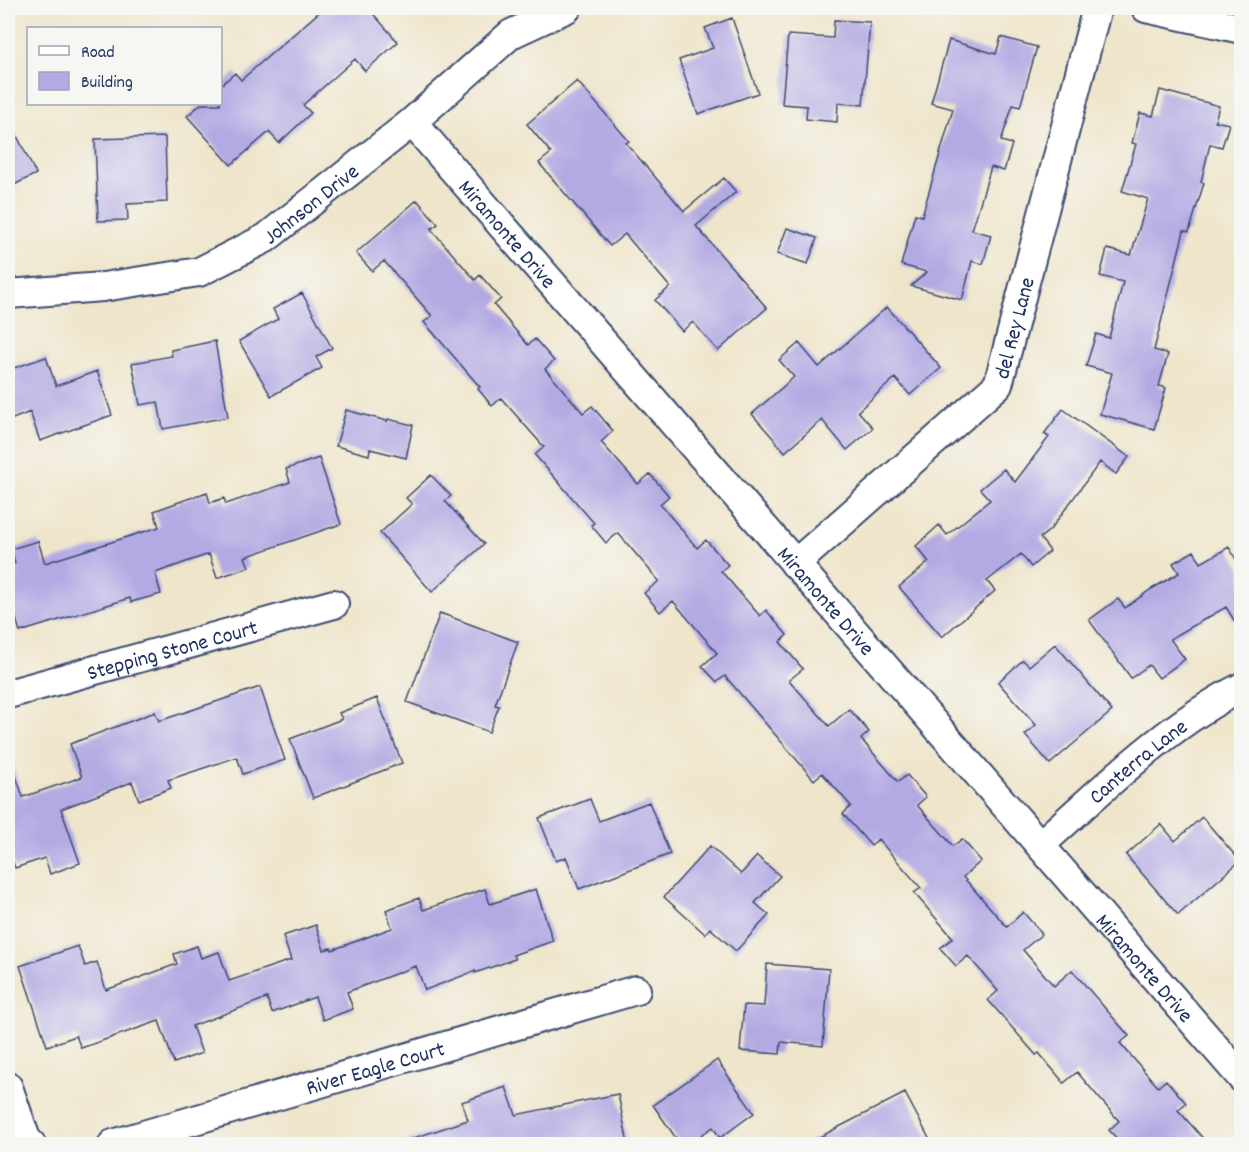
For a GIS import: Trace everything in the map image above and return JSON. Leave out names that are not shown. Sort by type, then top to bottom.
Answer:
[{"type":"street","name":"Johnson Drive","points":[[8,294],[103,287],[199,272],[266,238],[412,122],[511,34],[567,8]]},
{"type":"street","name":"del Rey Lane","points":[[795,564],[998,385],[1097,8]]},
{"type":"street","points":[[1146,8],[1242,29]]},
{"type":"street","name":"Miramonte Drive","points":[[412,122],[1242,1078]]},
{"type":"street","name":"Stepping Stone Court","points":[[8,694],[334,604]]},
{"type":"street","name":"Canterra Lane","points":[[1040,845],[1124,770],[1210,703],[1242,687]]},
{"type":"street","name":"River Eagle Court","points":[[113,1144],[636,990]]},
{"type":"street","points":[[8,1087],[26,1139],[31,1144]]},
{"type":"building","points":[[324,8],[368,8],[398,42],[365,71],[355,59],[303,105],[311,113],[279,143],[269,132],[231,165],[187,116],[200,105],[222,105],[222,84],[235,73],[241,80]]},
{"type":"building","points":[[732,18],[758,93],[698,114],[679,60],[713,48],[705,28]]},
{"type":"building","points":[[834,20],[870,22],[863,105],[838,103],[837,122],[806,119],[807,106],[782,104],[788,35],[833,38]]},
{"type":"building","points":[[1001,37],[1037,47],[1020,107],[1013,105],[1001,141],[1012,144],[1004,171],[991,167],[972,230],[991,235],[983,264],[972,261],[962,300],[911,286],[927,272],[901,265],[915,214],[922,216],[953,109],[931,103],[949,40],[996,54]]},
{"type":"building","points":[[577,81],[629,141],[626,143],[684,211],[724,178],[736,192],[696,226],[767,308],[718,351],[693,322],[682,331],[655,300],[670,287],[625,234],[610,246],[539,163],[551,153],[527,124]]},
{"type":"building","points":[[1160,90],[1219,106],[1215,121],[1229,124],[1222,147],[1210,144],[1201,182],[1204,183],[1189,232],[1184,231],[1154,350],[1168,354],[1159,386],[1166,388],[1154,429],[1100,414],[1112,373],[1086,366],[1096,334],[1109,338],[1123,282],[1100,276],[1107,249],[1131,255],[1148,199],[1122,191],[1136,144],[1132,143],[1140,113],[1153,116]]},
{"type":"building","points":[[8,118],[36,174],[8,188]]},
{"type":"building","points":[[165,137],[167,202],[127,204],[128,220],[98,221],[95,139]]},
{"type":"building","points":[[417,200],[438,224],[431,229],[475,280],[480,275],[501,299],[494,305],[528,345],[535,339],[554,361],[545,369],[583,413],[592,406],[613,431],[601,442],[638,484],[650,474],[669,496],[660,504],[697,548],[706,540],[728,565],[721,571],[760,616],[766,610],[787,635],[780,642],[803,669],[789,680],[829,726],[849,709],[869,732],[861,739],[898,782],[907,775],[926,797],[917,805],[953,846],[962,839],[981,861],[963,877],[1007,927],[1023,912],[1042,934],[1023,950],[1054,986],[1072,970],[1129,1036],[1120,1043],[1158,1087],[1166,1080],[1186,1103],[1178,1110],[1208,1144],[1122,1144],[1109,1130],[1119,1121],[1077,1072],[1064,1083],[1039,1053],[1036,1055],[988,1000],[998,991],[968,956],[956,966],[940,948],[953,938],[914,893],[921,888],[878,839],[871,846],[843,814],[851,806],[822,773],[814,780],[725,676],[717,682],[702,666],[717,653],[673,601],[660,612],[644,593],[659,581],[618,533],[606,543],[591,525],[594,523],[535,455],[544,447],[501,398],[492,406],[478,389],[480,387],[424,322],[432,316],[384,261],[372,271],[356,253]]},
{"type":"building","points":[[787,228],[817,238],[808,264],[777,254]]},
{"type":"building","points":[[302,293],[332,348],[316,357],[322,368],[271,396],[239,341],[278,319],[273,309]]},
{"type":"building","points":[[887,307],[941,368],[910,395],[895,378],[858,411],[873,428],[847,450],[822,420],[785,452],[752,414],[794,377],[779,360],[799,343],[819,367]]},
{"type":"building","points":[[215,341],[228,417],[163,429],[158,402],[140,405],[132,363],[172,356],[171,350]]},
{"type":"building","points":[[46,357],[56,386],[97,371],[112,415],[40,441],[30,412],[8,421],[8,370]]},
{"type":"building","points":[[1063,409],[1129,457],[1116,474],[1100,462],[1050,530],[1040,538],[1050,551],[1031,567],[1021,554],[987,581],[995,591],[942,637],[899,587],[929,562],[916,546],[939,525],[947,535],[990,500],[980,489],[1004,469],[1015,482],[1049,437],[1044,434]]},
{"type":"building","points":[[346,410],[413,425],[406,458],[370,449],[369,455],[336,446]]},
{"type":"building","points":[[319,458],[341,524],[245,557],[249,567],[217,578],[209,554],[155,573],[161,594],[131,602],[130,598],[20,632],[16,618],[8,621],[8,566],[15,563],[11,549],[38,541],[45,563],[159,527],[154,511],[207,492],[210,503],[224,498],[226,504],[290,482],[286,469]]},
{"type":"building","points":[[431,475],[451,496],[445,501],[484,544],[432,592],[380,533],[412,504],[406,498]]},
{"type":"building","points":[[1229,547],[1242,570],[1242,633],[1226,607],[1170,639],[1185,659],[1159,678],[1149,665],[1131,678],[1089,620],[1118,599],[1125,608],[1179,573],[1173,563],[1194,551],[1201,563]]},
{"type":"building","points":[[440,613],[518,642],[495,705],[499,706],[489,732],[407,702]]},
{"type":"building","points":[[1055,644],[1112,711],[1050,764],[1025,735],[1036,725],[998,682],[1023,660],[1029,666]]},
{"type":"building","points":[[260,687],[285,760],[243,774],[237,757],[168,780],[171,788],[139,800],[132,782],[61,809],[80,863],[50,874],[45,858],[15,868],[8,847],[8,761],[11,761],[23,797],[82,777],[70,744],[155,712],[159,721]]},
{"type":"building","points":[[377,698],[402,763],[313,798],[290,739],[342,719],[339,713]]},
{"type":"building","points":[[590,799],[599,821],[649,802],[670,854],[579,889],[566,857],[556,861],[539,818]]},
{"type":"building","points":[[1202,817],[1240,861],[1178,915],[1126,855],[1161,824],[1175,841]]},
{"type":"building","points":[[710,846],[741,874],[757,856],[780,876],[755,903],[769,915],[736,951],[710,928],[705,934],[664,897]]},
{"type":"building","points":[[485,889],[490,904],[536,889],[553,941],[513,955],[515,959],[425,990],[416,966],[347,992],[353,1009],[323,1020],[315,997],[272,1013],[267,998],[192,1026],[202,1053],[174,1063],[159,1021],[81,1048],[76,1036],[47,1046],[20,966],[78,946],[85,966],[97,962],[106,990],[177,964],[174,954],[197,946],[201,958],[219,952],[229,981],[291,960],[283,936],[316,925],[324,950],[331,948],[332,950],[392,928],[386,910],[419,898],[423,910]]},
{"type":"building","points":[[767,964],[829,969],[823,1046],[781,1042],[780,1054],[740,1051],[744,1005],[764,1006]]},
{"type":"building","points":[[717,1060],[754,1113],[720,1138],[713,1127],[688,1144],[680,1144],[653,1105]]},
{"type":"building","points":[[506,1087],[516,1115],[618,1094],[628,1144],[406,1144],[405,1141],[468,1120],[462,1102]]},
{"type":"building","points":[[905,1093],[932,1144],[806,1144]]}]
